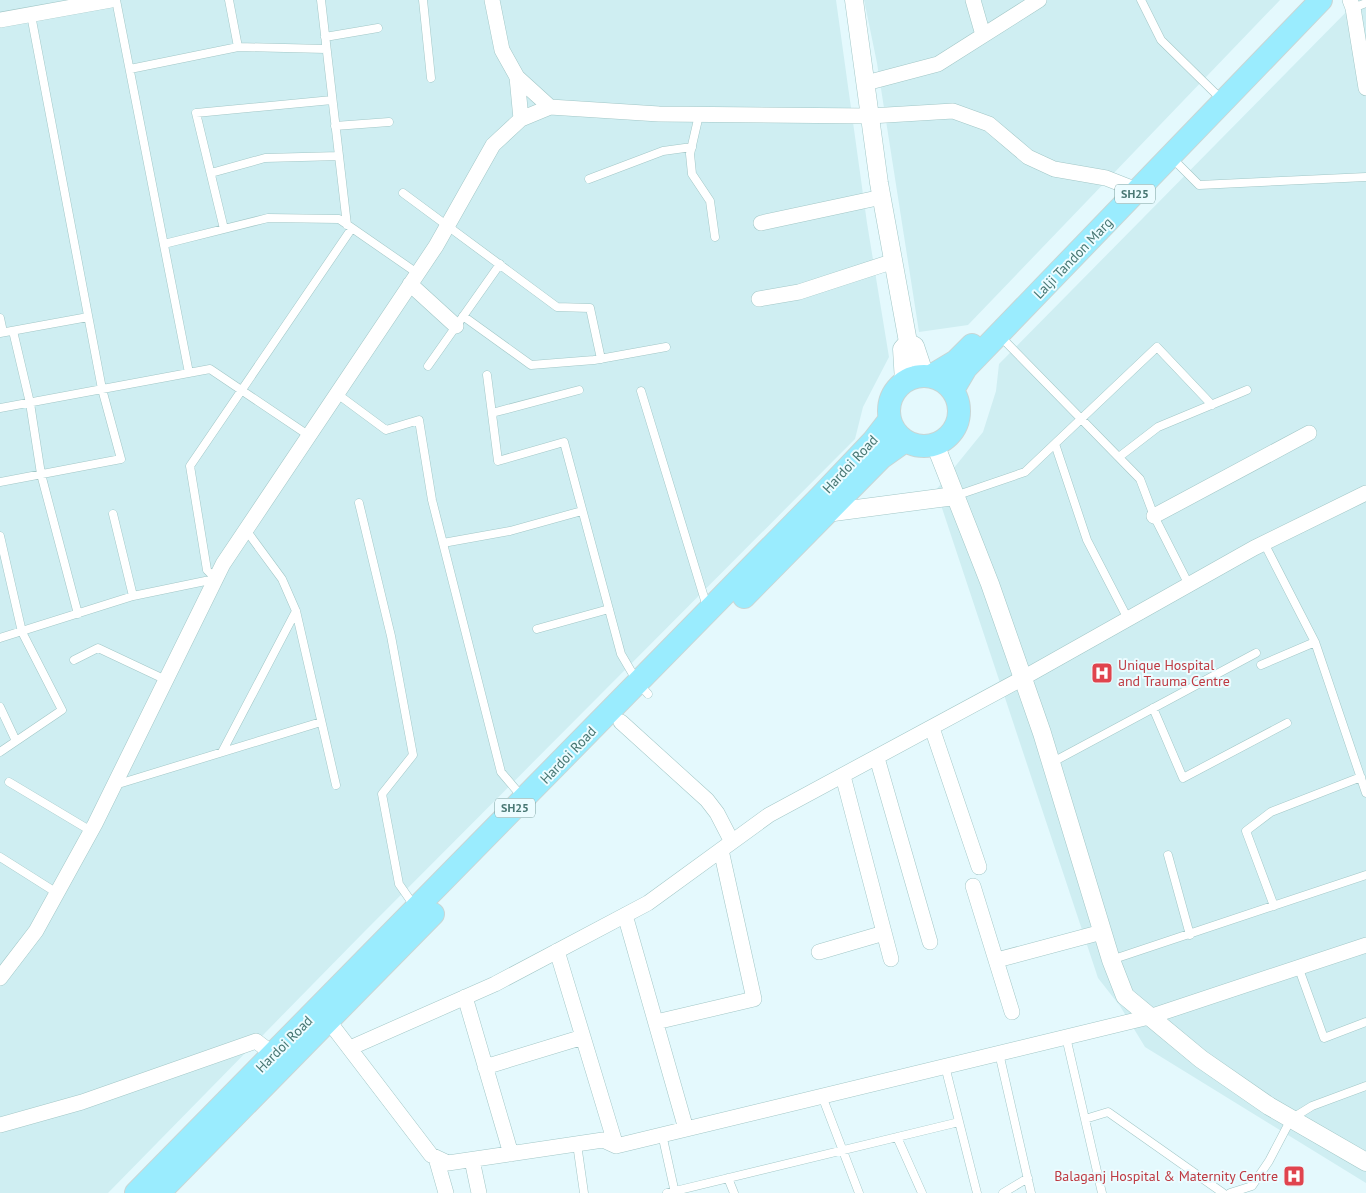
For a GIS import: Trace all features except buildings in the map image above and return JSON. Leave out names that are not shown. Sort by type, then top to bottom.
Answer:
[{"type":"main road","name":"Lalji Tandon Marg","points":[[920,378],[956,361],[1129,187],[1167,154],[1217,95],[1307,0]]},
{"type":"main road","name":"Lalji Tandon Marg","points":[[952,390],[966,368],[1167,154],[1321,0]]},
{"type":"main road","points":[[890,419],[895,431],[905,441],[917,446],[935,444],[944,440],[954,430],[959,418],[959,405],[952,390],[943,381],[920,378]]},
{"type":"main road","name":"SH25","points":[[890,419],[889,405],[896,390],[920,378]]},
{"type":"main road","name":"Hardoi Road","points":[[159,1193],[323,1015],[417,909],[524,799],[643,689],[820,508],[890,419]]},
{"type":"main road","name":"Hardoi Road","points":[[136,1193],[274,1054],[323,1015],[621,722],[643,689],[708,612],[820,508],[881,458],[905,441]]},
{"type":"street","points":[[0,20],[111,0]]},
{"type":"street","points":[[492,0],[502,50],[517,77],[550,107]]},
{"type":"street","points":[[854,0],[882,197],[908,342],[902,349],[920,378]]},
{"type":"street","points":[[973,0],[983,35]]},
{"type":"street","points":[[866,83],[938,64],[1039,0]]},
{"type":"street","points":[[1356,4],[1366,88]]},
{"type":"street","points":[[517,77],[521,120]]},
{"type":"street","points":[[0,978],[36,931],[91,831],[216,579],[308,435],[448,225],[493,145],[521,120],[550,107],[699,115],[870,116],[954,111],[989,124],[1028,157],[1054,169],[1106,178],[1129,187]]},
{"type":"street","points":[[761,223],[882,197]]},
{"type":"street","points":[[759,299],[799,292],[894,261]]},
{"type":"street","points":[[413,279],[459,321]]},
{"type":"street","points":[[1154,516],[1309,433]]},
{"type":"street","points":[[935,444],[1023,678],[1051,762],[1102,932],[1125,996],[1201,1059],[1269,1106],[1366,1162]]},
{"type":"street","points":[[350,1048],[465,997],[625,916],[648,903],[769,815],[1023,678],[1264,543],[1366,493]]},
{"type":"street","points":[[820,508],[955,496]]},
{"type":"street","points":[[621,722],[707,800],[717,813],[727,846],[754,999],[656,1022]]},
{"type":"street","points":[[932,728],[979,867]]},
{"type":"street","points":[[877,758],[930,942]]},
{"type":"street","points":[[843,776],[891,959]]},
{"type":"street","points":[[973,886],[1012,1012]]},
{"type":"street","points":[[625,916],[686,1129]]},
{"type":"street","points":[[997,960],[1102,932]]},
{"type":"street","points":[[819,952],[884,933]]},
{"type":"street","points":[[323,1015],[431,1155],[448,1163],[603,1140],[616,1146],[1149,1016],[1366,946]]},
{"type":"street","points":[[557,951],[616,1146]]},
{"type":"street","points":[[465,997],[511,1154]]},
{"type":"street","points":[[485,1066],[583,1037]]},
{"type":"street","points":[[0,1125],[82,1102],[256,1041],[274,1054]]},
{"type":"street","points":[[436,1158],[446,1193]]},
{"type":"street","points":[[472,1160],[479,1193]]},
{"type":"lane","points":[[116,0],[190,373]]},
{"type":"lane","points":[[229,0],[238,47]]},
{"type":"lane","points":[[216,579],[206,570],[190,466],[349,226],[320,0]]},
{"type":"lane","points":[[424,0],[431,78]]},
{"type":"lane","points":[[1141,0],[1161,40],[1217,95]]},
{"type":"lane","points":[[0,482],[121,459],[102,389],[31,15]]},
{"type":"lane","points":[[325,37],[378,28]]},
{"type":"lane","points":[[130,69],[238,47],[326,49]]},
{"type":"lane","points":[[224,229],[196,113],[332,100]]},
{"type":"lane","points":[[699,115],[692,148],[692,174],[710,201],[715,237]]},
{"type":"lane","points":[[335,126],[389,122]]},
{"type":"lane","points":[[588,179],[663,151],[692,148]]},
{"type":"lane","points":[[1167,154],[1199,185],[1366,177]]},
{"type":"lane","points":[[211,173],[265,158],[339,156]]},
{"type":"lane","points":[[403,193],[557,307],[590,308],[601,359]]},
{"type":"lane","points":[[164,244],[268,218],[339,219],[413,279]]},
{"type":"lane","points":[[428,366],[500,264]]},
{"type":"lane","points":[[0,318],[1,333],[88,317]]},
{"type":"lane","points":[[459,321],[531,365],[601,359],[666,347]]},
{"type":"lane","points":[[13,331],[30,403],[41,474],[78,614]]},
{"type":"lane","points":[[999,334],[1140,479],[1154,516],[1188,585]]},
{"type":"lane","points":[[955,496],[1025,472],[1157,347],[1212,405]]},
{"type":"lane","points":[[0,408],[210,369],[308,435]]},
{"type":"lane","points":[[487,375],[498,461],[564,442],[621,654],[643,689]]},
{"type":"lane","points":[[492,413],[579,390]]},
{"type":"lane","points":[[1118,457],[1158,427],[1247,390]]},
{"type":"lane","points":[[641,391],[708,612]]},
{"type":"lane","points":[[336,393],[386,430],[419,420],[432,500],[501,772],[524,799]]},
{"type":"lane","points":[[1055,444],[1087,540],[1128,619]]},
{"type":"lane","points":[[359,504],[391,636],[413,755],[382,794],[399,884],[417,909]]},
{"type":"lane","points":[[443,543],[510,531],[582,511]]},
{"type":"lane","points":[[112,514],[133,596]]},
{"type":"lane","points":[[246,530],[282,579],[296,611],[336,785]]},
{"type":"lane","points":[[0,536],[22,632],[62,710],[0,752]]},
{"type":"lane","points":[[1264,543],[1315,642],[1366,793]]},
{"type":"lane","points":[[0,638],[133,596],[216,579]]},
{"type":"lane","points":[[536,629],[609,609]]},
{"type":"lane","points":[[222,752],[296,611]]},
{"type":"lane","points":[[1261,664],[1315,642]]},
{"type":"lane","points":[[74,660],[98,648],[166,680]]},
{"type":"lane","points":[[1051,762],[1256,653]]},
{"type":"lane","points":[[0,707],[16,741]]},
{"type":"lane","points":[[1153,708],[1183,778],[1287,723]]},
{"type":"lane","points":[[114,786],[322,722]]},
{"type":"lane","points":[[1274,906],[1246,831],[1271,812],[1361,777]]},
{"type":"lane","points":[[9,782],[91,831]]},
{"type":"lane","points":[[1168,855],[1190,935]]},
{"type":"lane","points":[[0,857],[57,893]]},
{"type":"lane","points":[[1111,960],[1366,875]]},
{"type":"lane","points":[[1299,969],[1324,1038],[1366,1022]]},
{"type":"lane","points":[[1066,1037],[1102,1193]]},
{"type":"lane","points":[[999,1053],[1031,1193]]},
{"type":"lane","points":[[945,1066],[977,1193]]},
{"type":"lane","points":[[1230,1193],[1252,1186],[1269,1161],[1291,1118],[1312,1106],[1366,1086]]},
{"type":"lane","points":[[822,1096],[859,1193]]},
{"type":"lane","points":[[1085,1119],[1108,1112],[1223,1193]]},
{"type":"lane","points":[[662,1134],[672,1192],[959,1122]]},
{"type":"lane","points":[[897,1137],[922,1193]]},
{"type":"lane","points":[[577,1144],[584,1193]]},
{"type":"lane","points":[[728,1178],[734,1193]]},
{"type":"lane","points":[[1003,1193],[1028,1178]]},
{"type":"shaded area","points":[[0,0],[836,0],[867,223],[889,357],[863,407],[855,439],[363,933],[108,1193],[0,1193]]},
{"type":"shaded area","points":[[864,0],[1280,0],[968,325],[919,332],[877,63]]},
{"type":"shaded area","points":[[1358,0],[1366,0],[1366,1183],[1145,1047],[1120,1006],[1098,978],[936,490],[983,432],[996,391],[999,364]]},
{"type":"place","name":"Unique Hospital and Trauma Centre","points":[[1102,673]]},
{"type":"place","name":"Balaganj Hospital & Maternity Centre","points":[[1294,1176]]}]
